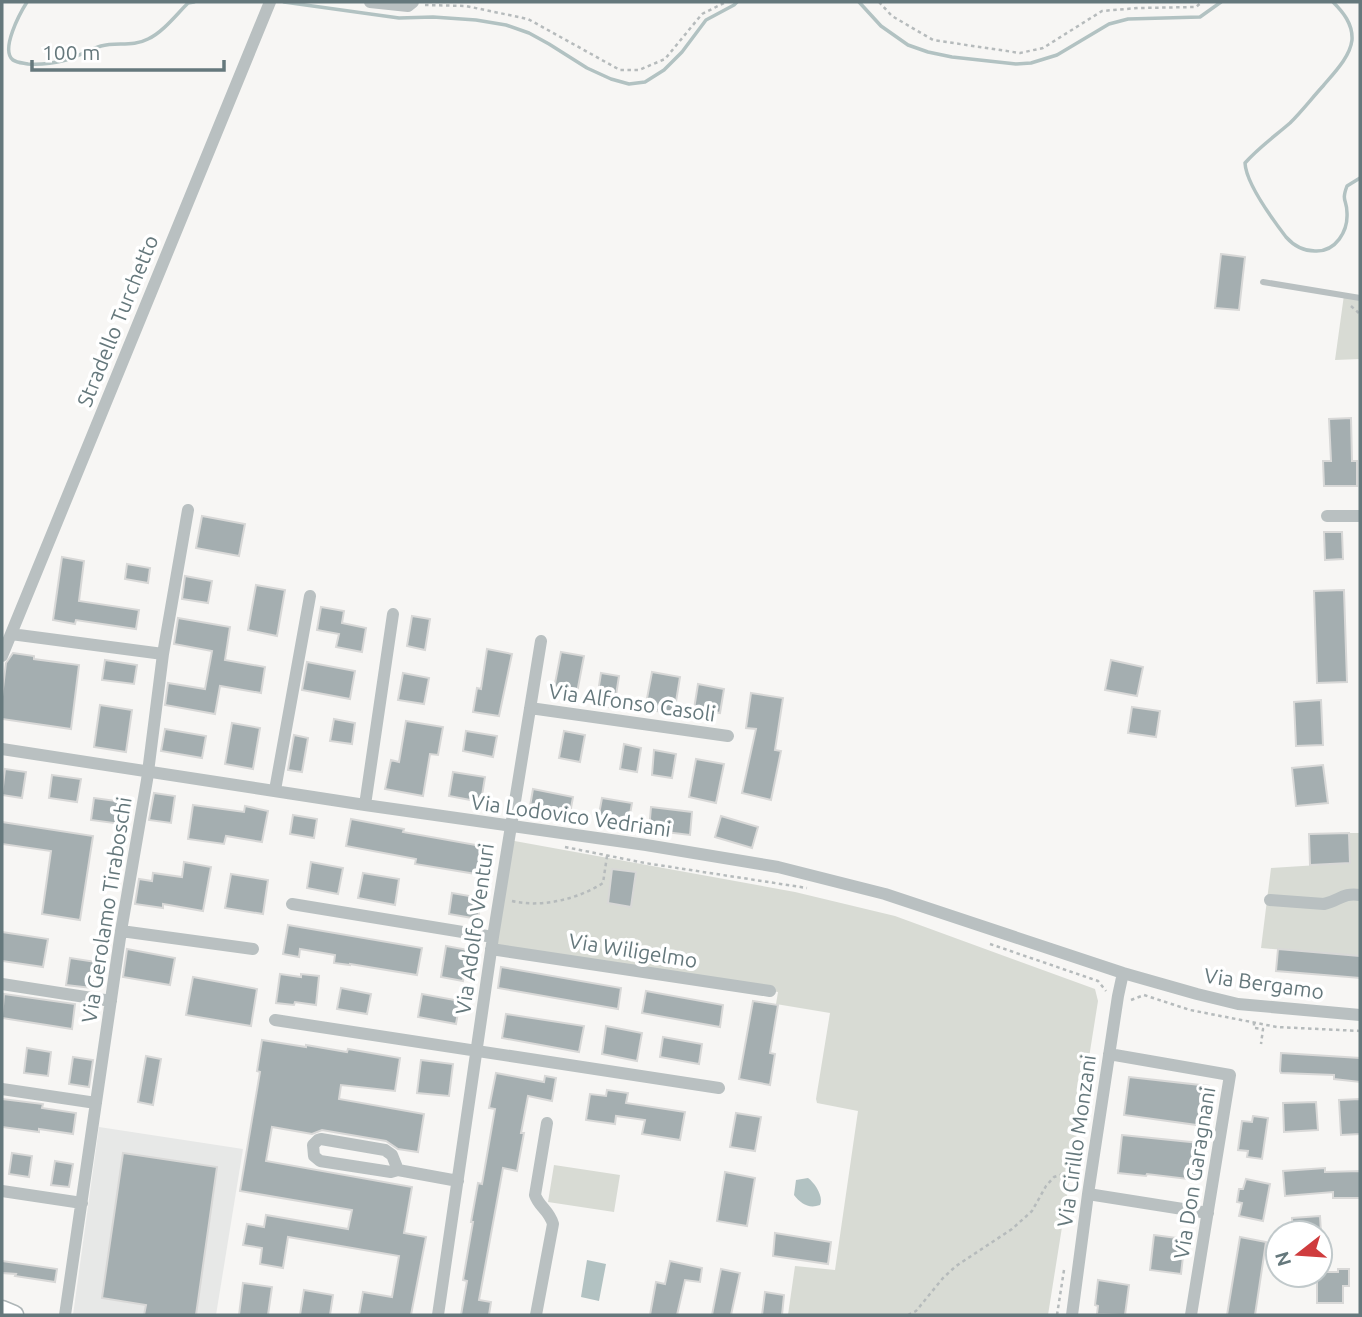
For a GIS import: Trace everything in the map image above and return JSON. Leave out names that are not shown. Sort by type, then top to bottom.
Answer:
[{"type":"main road","points":[[2,1310],[14,1315]]},
{"type":"street","name":"Stradello Turchetto","points":[[2,656],[270,2]]},
{"type":"street","points":[[370,2],[410,4]]},
{"type":"street","name":"Via Gerolamo Tiraboschi","points":[[65,1315],[121,931],[148,771],[163,654],[188,510]]},
{"type":"street","points":[[1327,516],[1360,516]]},
{"type":"street","points":[[275,790],[310,596]]},
{"type":"street","points":[[365,805],[393,614]]},
{"type":"street","points":[[11,634],[163,654]]},
{"type":"street","name":"Via Adolfo Venturi","points":[[438,1315],[509,827],[541,641]]},
{"type":"street","name":"Via Alfonso Casoli","points":[[530,708],[728,736]]},
{"type":"street","name":"Via Lodovico Vedriani","points":[[2,749],[509,827],[646,845],[807,873],[885,894],[1123,973]]},
{"type":"street","points":[[1270,900],[1324,904],[1346,895],[1360,895]]},
{"type":"street","name":"Via Wiligelmo","points":[[292,904],[492,943],[770,991]]},
{"type":"street","points":[[121,931],[253,949]]},
{"type":"street","name":"Via Bergamo","points":[[1123,973],[1238,1004],[1360,1015]]},
{"type":"street","name":"Via Cirillo Monzani","points":[[1072,1315],[1090,1177],[1123,973]]},
{"type":"street","points":[[2,985],[111,1001]]},
{"type":"street","points":[[275,1020],[719,1088]]},
{"type":"street","name":"Via Don Garagnani","points":[[1109,1054],[1230,1075],[1191,1315]]},
{"type":"street","points":[[2,1089],[96,1103]]},
{"type":"street","points":[[536,1315],[553,1224],[551,1216],[537,1201],[536,1195],[547,1123]]},
{"type":"street","points":[[398,1170],[395,1160],[385,1150],[321,1139],[313,1145],[314,1156],[320,1161],[391,1172],[398,1170],[458,1181]]},
{"type":"street","points":[[2,1191],[82,1203]]},
{"type":"street","points":[[1088,1194],[1208,1213]]},
{"type":"lane","points":[[1262,282],[1360,298]]},
{"type":"path","points":[[410,4],[466,6],[528,19],[620,70],[639,70],[665,59],[702,14],[726,2]]},
{"type":"path","points":[[879,2],[892,16],[933,40],[1020,53],[1043,48],[1102,12],[1196,7],[1202,2]]},
{"type":"path","points":[[558,846],[818,891]]},
{"type":"path","points":[[499,898],[541,904],[594,889],[603,883],[607,856]]},
{"type":"path","points":[[984,941],[1098,981],[1108,993]]},
{"type":"path","points":[[1254,1022],[1254,1028],[1263,1029],[1261,1044]]},
{"type":"path","points":[[908,1315],[916,1311],[956,1266],[1012,1229],[1032,1211],[1054,1177],[1063,1174],[1090,1177]]},
{"type":"shaded area","points":[[1344,295],[1360,298],[1360,359],[1335,360]]},
{"type":"shaded area","points":[[1349,833],[1360,833],[1360,957],[1261,948],[1271,868],[1350,863]]},
{"type":"shaded area","points":[[509,840],[795,892],[895,916],[1095,989],[1098,1001],[1048,1315],[788,1315],[795,1266],[835,1270],[858,1111],[817,1103],[830,1013],[776,1004],[778,992],[491,949]]},
{"type":"shaded area","points":[[99,1127],[243,1149],[216,1315],[73,1315]]},
{"type":"shaded area","points":[[554,1165],[620,1175],[614,1212],[548,1202]]},
{"type":"shaded area","points":[[808,1178],[818,1190],[820,1205],[806,1205],[794,1195],[796,1180]]},
{"type":"shaded area","points":[[587,1260],[606,1264],[599,1301],[581,1297]]},
{"type":"building","points":[[1221,254],[1245,257],[1239,310],[1215,308]]},
{"type":"building","points":[[1351,418],[1352,461],[1357,461],[1357,486],[1324,486],[1323,461],[1331,461],[1329,419]]},
{"type":"building","points":[[202,516],[245,524],[239,556],[196,548]]},
{"type":"building","points":[[1324,532],[1342,532],[1343,559],[1325,560]]},
{"type":"building","points":[[62,557],[84,561],[79,601],[139,610],[136,629],[76,620],[75,624],[53,620]]},
{"type":"building","points":[[127,564],[150,568],[148,583],[125,579]]},
{"type":"building","points":[[185,576],[212,581],[208,603],[182,599]]},
{"type":"building","points":[[256,585],[285,590],[277,636],[248,630]]},
{"type":"building","points":[[1344,590],[1347,682],[1317,683],[1314,591]]},
{"type":"building","points":[[321,607],[344,611],[342,623],[366,628],[362,652],[336,647],[339,634],[317,630]]},
{"type":"building","points":[[412,616],[430,619],[425,650],[407,646]]},
{"type":"building","points":[[178,618],[230,627],[225,660],[265,667],[261,693],[220,686],[215,714],[165,705],[168,683],[205,689],[212,651],[174,644]]},
{"type":"building","points":[[487,649],[512,654],[499,716],[473,712],[477,688],[481,689]]},
{"type":"building","points":[[561,652],[584,656],[576,698],[553,694]]},
{"type":"building","points":[[13,653],[34,656],[34,659],[79,665],[71,729],[2,719],[6,663]]},
{"type":"building","points":[[105,660],[137,665],[134,684],[102,680]]},
{"type":"building","points":[[1111,660],[1143,667],[1137,696],[1105,690]]},
{"type":"building","points":[[307,662],[355,671],[350,699],[302,690]]},
{"type":"building","points":[[652,672],[680,677],[674,714],[645,709]]},
{"type":"building","points":[[403,673],[429,678],[424,704],[398,700]]},
{"type":"building","points":[[601,673],[619,676],[614,708],[596,705]]},
{"type":"building","points":[[698,684],[724,689],[720,713],[694,709]]},
{"type":"building","points":[[751,693],[783,698],[775,750],[781,751],[771,800],[742,793],[756,729],[746,728]]},
{"type":"building","points":[[1321,700],[1323,745],[1296,746],[1294,702]]},
{"type":"building","points":[[100,705],[132,710],[126,752],[94,747]]},
{"type":"building","points":[[1132,707],[1160,711],[1156,737],[1128,733]]},
{"type":"building","points":[[334,719],[355,723],[352,744],[330,741]]},
{"type":"building","points":[[406,721],[443,727],[438,755],[430,754],[423,796],[385,789],[391,760],[399,762]]},
{"type":"building","points":[[232,723],[260,728],[253,769],[225,764]]},
{"type":"building","points":[[165,729],[206,736],[202,758],[161,751]]},
{"type":"building","points":[[466,731],[497,736],[493,757],[463,751]]},
{"type":"building","points":[[564,731],[585,735],[580,762],[559,758]]},
{"type":"building","points":[[294,735],[308,738],[302,772],[288,770]]},
{"type":"building","points":[[624,744],[641,748],[637,772],[620,769]]},
{"type":"building","points":[[654,750],[676,754],[672,778],[652,775]]},
{"type":"building","points":[[696,759],[724,764],[716,803],[689,797]]},
{"type":"building","points":[[1323,765],[1328,803],[1296,806],[1292,768]]},
{"type":"building","points":[[5,769],[26,772],[22,798],[2,795]]},
{"type":"building","points":[[453,772],[485,777],[481,802],[449,796]]},
{"type":"building","points":[[52,775],[81,779],[77,802],[49,798]]},
{"type":"building","points":[[533,789],[573,797],[569,819],[529,812]]},
{"type":"building","points":[[154,793],[175,796],[171,823],[149,820]]},
{"type":"building","points":[[94,798],[124,802],[121,824],[91,820]]},
{"type":"building","points":[[602,798],[632,803],[627,831],[597,825]]},
{"type":"building","points":[[193,805],[244,812],[245,806],[268,811],[262,842],[226,836],[224,844],[188,839]]},
{"type":"building","points":[[651,807],[692,812],[690,835],[649,830]]},
{"type":"building","points":[[293,815],[317,819],[314,838],[290,834]]},
{"type":"building","points":[[721,816],[758,827],[752,848],[715,837]]},
{"type":"building","points":[[351,819],[404,829],[403,832],[487,847],[482,875],[415,864],[416,859],[346,846]]},
{"type":"building","points":[[2,822],[93,836],[80,920],[42,914],[51,851],[2,844]]},
{"type":"building","points":[[1349,833],[1350,863],[1310,865],[1309,834]]},
{"type":"building","points":[[184,862],[211,867],[203,911],[163,904],[163,908],[135,904],[139,879],[152,881],[153,873],[182,877]]},
{"type":"building","points":[[311,862],[343,868],[338,894],[307,888]]},
{"type":"building","points":[[612,869],[636,872],[631,907],[608,903]]},
{"type":"building","points":[[363,873],[399,879],[395,905],[358,898]]},
{"type":"building","points":[[231,874],[268,880],[263,914],[225,908]]},
{"type":"building","points":[[452,893],[481,898],[478,919],[449,914]]},
{"type":"building","points":[[288,925],[422,948],[417,975],[334,963],[335,955],[300,949],[299,957],[283,954]]},
{"type":"building","points":[[2,932],[48,939],[43,967],[2,961]]},
{"type":"building","points":[[446,946],[468,950],[463,981],[441,977]]},
{"type":"building","points":[[127,949],[175,958],[170,985],[123,977]]},
{"type":"building","points":[[1278,949],[1360,956],[1360,978],[1276,971]]},
{"type":"building","points":[[70,958],[96,962],[92,988],[66,985]]},
{"type":"building","points":[[501,967],[621,988],[618,1009],[498,988]]},
{"type":"building","points":[[280,974],[319,976],[316,1005],[276,1003]]},
{"type":"building","points":[[193,977],[257,989],[251,1026],[186,1015]]},
{"type":"building","points":[[341,988],[371,994],[367,1014],[337,1009]]},
{"type":"building","points":[[646,991],[723,1005],[720,1027],[642,1013]]},
{"type":"building","points":[[4,994],[75,1004],[72,1029],[2,1018]]},
{"type":"building","points":[[422,994],[460,1001],[456,1024],[418,1017]]},
{"type":"building","points":[[753,1001],[778,1005],[770,1053],[775,1054],[770,1085],[739,1079]]},
{"type":"building","points":[[506,1014],[584,1026],[579,1052],[502,1038]]},
{"type":"building","points":[[606,1026],[642,1033],[637,1061],[602,1054]]},
{"type":"building","points":[[663,1037],[702,1044],[699,1064],[660,1057]]},
{"type":"building","points":[[262,1040],[347,1052],[348,1049],[400,1058],[395,1091],[341,1085],[339,1099],[424,1114],[418,1152],[398,1149],[386,1141],[322,1130],[312,1134],[272,1127],[266,1161],[412,1187],[404,1233],[426,1237],[411,1315],[359,1315],[363,1292],[392,1297],[399,1256],[288,1237],[283,1268],[260,1264],[262,1248],[243,1245],[247,1224],[264,1227],[266,1215],[348,1229],[352,1210],[240,1191],[260,1072],[257,1071]]},
{"type":"building","points":[[27,1048],[51,1052],[48,1076],[24,1073]]},
{"type":"building","points":[[1281,1053],[1360,1058],[1360,1082],[1334,1079],[1334,1075],[1281,1073]]},
{"type":"building","points":[[146,1056],[161,1059],[153,1105],[138,1102]]},
{"type":"building","points":[[73,1057],[93,1060],[89,1087],[69,1084]]},
{"type":"building","points":[[421,1060],[453,1064],[449,1096],[417,1093]]},
{"type":"building","points":[[496,1073],[544,1082],[545,1076],[556,1078],[552,1101],[528,1096],[517,1171],[503,1168],[479,1300],[491,1302],[489,1315],[461,1315],[467,1281],[463,1280],[471,1222],[478,1183],[482,1184],[495,1109],[489,1108]]},
{"type":"building","points":[[1129,1077],[1209,1086],[1204,1126],[1124,1115]]},
{"type":"building","points":[[607,1090],[628,1093],[626,1103],[685,1112],[680,1140],[642,1134],[645,1120],[616,1116],[615,1124],[586,1120],[590,1094],[606,1096]]},
{"type":"building","points":[[2,1099],[43,1104],[42,1108],[76,1113],[73,1134],[2,1127]]},
{"type":"building","points":[[1360,1099],[1360,1134],[1341,1135],[1339,1100]]},
{"type":"building","points":[[1316,1102],[1318,1130],[1284,1132],[1283,1103]]},
{"type":"building","points":[[736,1113],[761,1117],[755,1151],[730,1147]]},
{"type":"building","points":[[1253,1116],[1268,1118],[1262,1159],[1247,1157],[1248,1151],[1238,1150],[1242,1121],[1252,1122]]},
{"type":"building","points":[[1122,1135],[1200,1143],[1196,1180],[1118,1173]]},
{"type":"building","points":[[12,1153],[32,1156],[29,1177],[9,1174]]},
{"type":"building","points":[[123,1153],[217,1167],[196,1315],[144,1315],[146,1305],[102,1298]]},
{"type":"building","points":[[55,1161],[73,1164],[69,1187],[51,1185]]},
{"type":"building","points":[[1325,1168],[1325,1172],[1360,1171],[1360,1198],[1333,1198],[1333,1192],[1285,1196],[1283,1171]]},
{"type":"building","points":[[725,1172],[755,1178],[747,1226],[717,1221]]},
{"type":"building","points":[[1246,1179],[1270,1184],[1263,1221],[1239,1216],[1242,1203],[1237,1202],[1239,1189],[1243,1189]]},
{"type":"building","points":[[1320,1216],[1320,1219],[1292,1219]]},
{"type":"building","points":[[775,1233],[831,1242],[828,1264],[773,1256]]},
{"type":"building","points":[[1154,1235],[1185,1239],[1181,1274],[1150,1270]]},
{"type":"building","points":[[1240,1237],[1264,1242],[1255,1315],[1227,1315]]},
{"type":"building","points":[[2,1261],[57,1269],[55,1282],[2,1273]]},
{"type":"building","points":[[670,1261],[702,1268],[700,1282],[685,1280],[677,1315],[650,1315],[656,1282],[665,1284]]},
{"type":"building","points":[[721,1269],[740,1273],[731,1315],[712,1315]]},
{"type":"building","points":[[1338,1269],[1349,1269],[1349,1286],[1343,1286],[1343,1303],[1317,1303],[1317,1289],[1334,1289],[1334,1272],[1338,1272]]},
{"type":"building","points":[[1098,1280],[1129,1285],[1125,1315],[1097,1314],[1098,1306],[1095,1305]]},
{"type":"building","points":[[243,1283],[272,1287],[268,1315],[239,1315]]},
{"type":"building","points":[[304,1290],[333,1295],[330,1315],[300,1315]]},
{"type":"building","points":[[765,1292],[784,1295],[782,1315],[762,1315]]},
{"type":"waterway","points":[[27,2],[12,31],[9,48],[13,60],[33,64],[66,60],[101,46],[142,41],[154,36],[188,3],[194,2]]},
{"type":"waterway","points":[[284,2],[399,18],[433,17],[506,25],[529,33],[587,68],[629,84],[645,82],[664,70],[682,52],[706,20],[737,2]]},
{"type":"waterway","points":[[859,2],[881,26],[908,45],[952,57],[1016,64],[1031,63],[1057,55],[1109,24],[1128,19],[1200,17],[1221,2]]},
{"type":"waterway","points":[[1333,2],[1344,14],[1351,29],[1351,46],[1345,59],[1290,123],[1245,163],[1255,191],[1281,230],[1296,245],[1311,251],[1329,248],[1339,239],[1347,220],[1345,191],[1347,186],[1360,178]]}]
